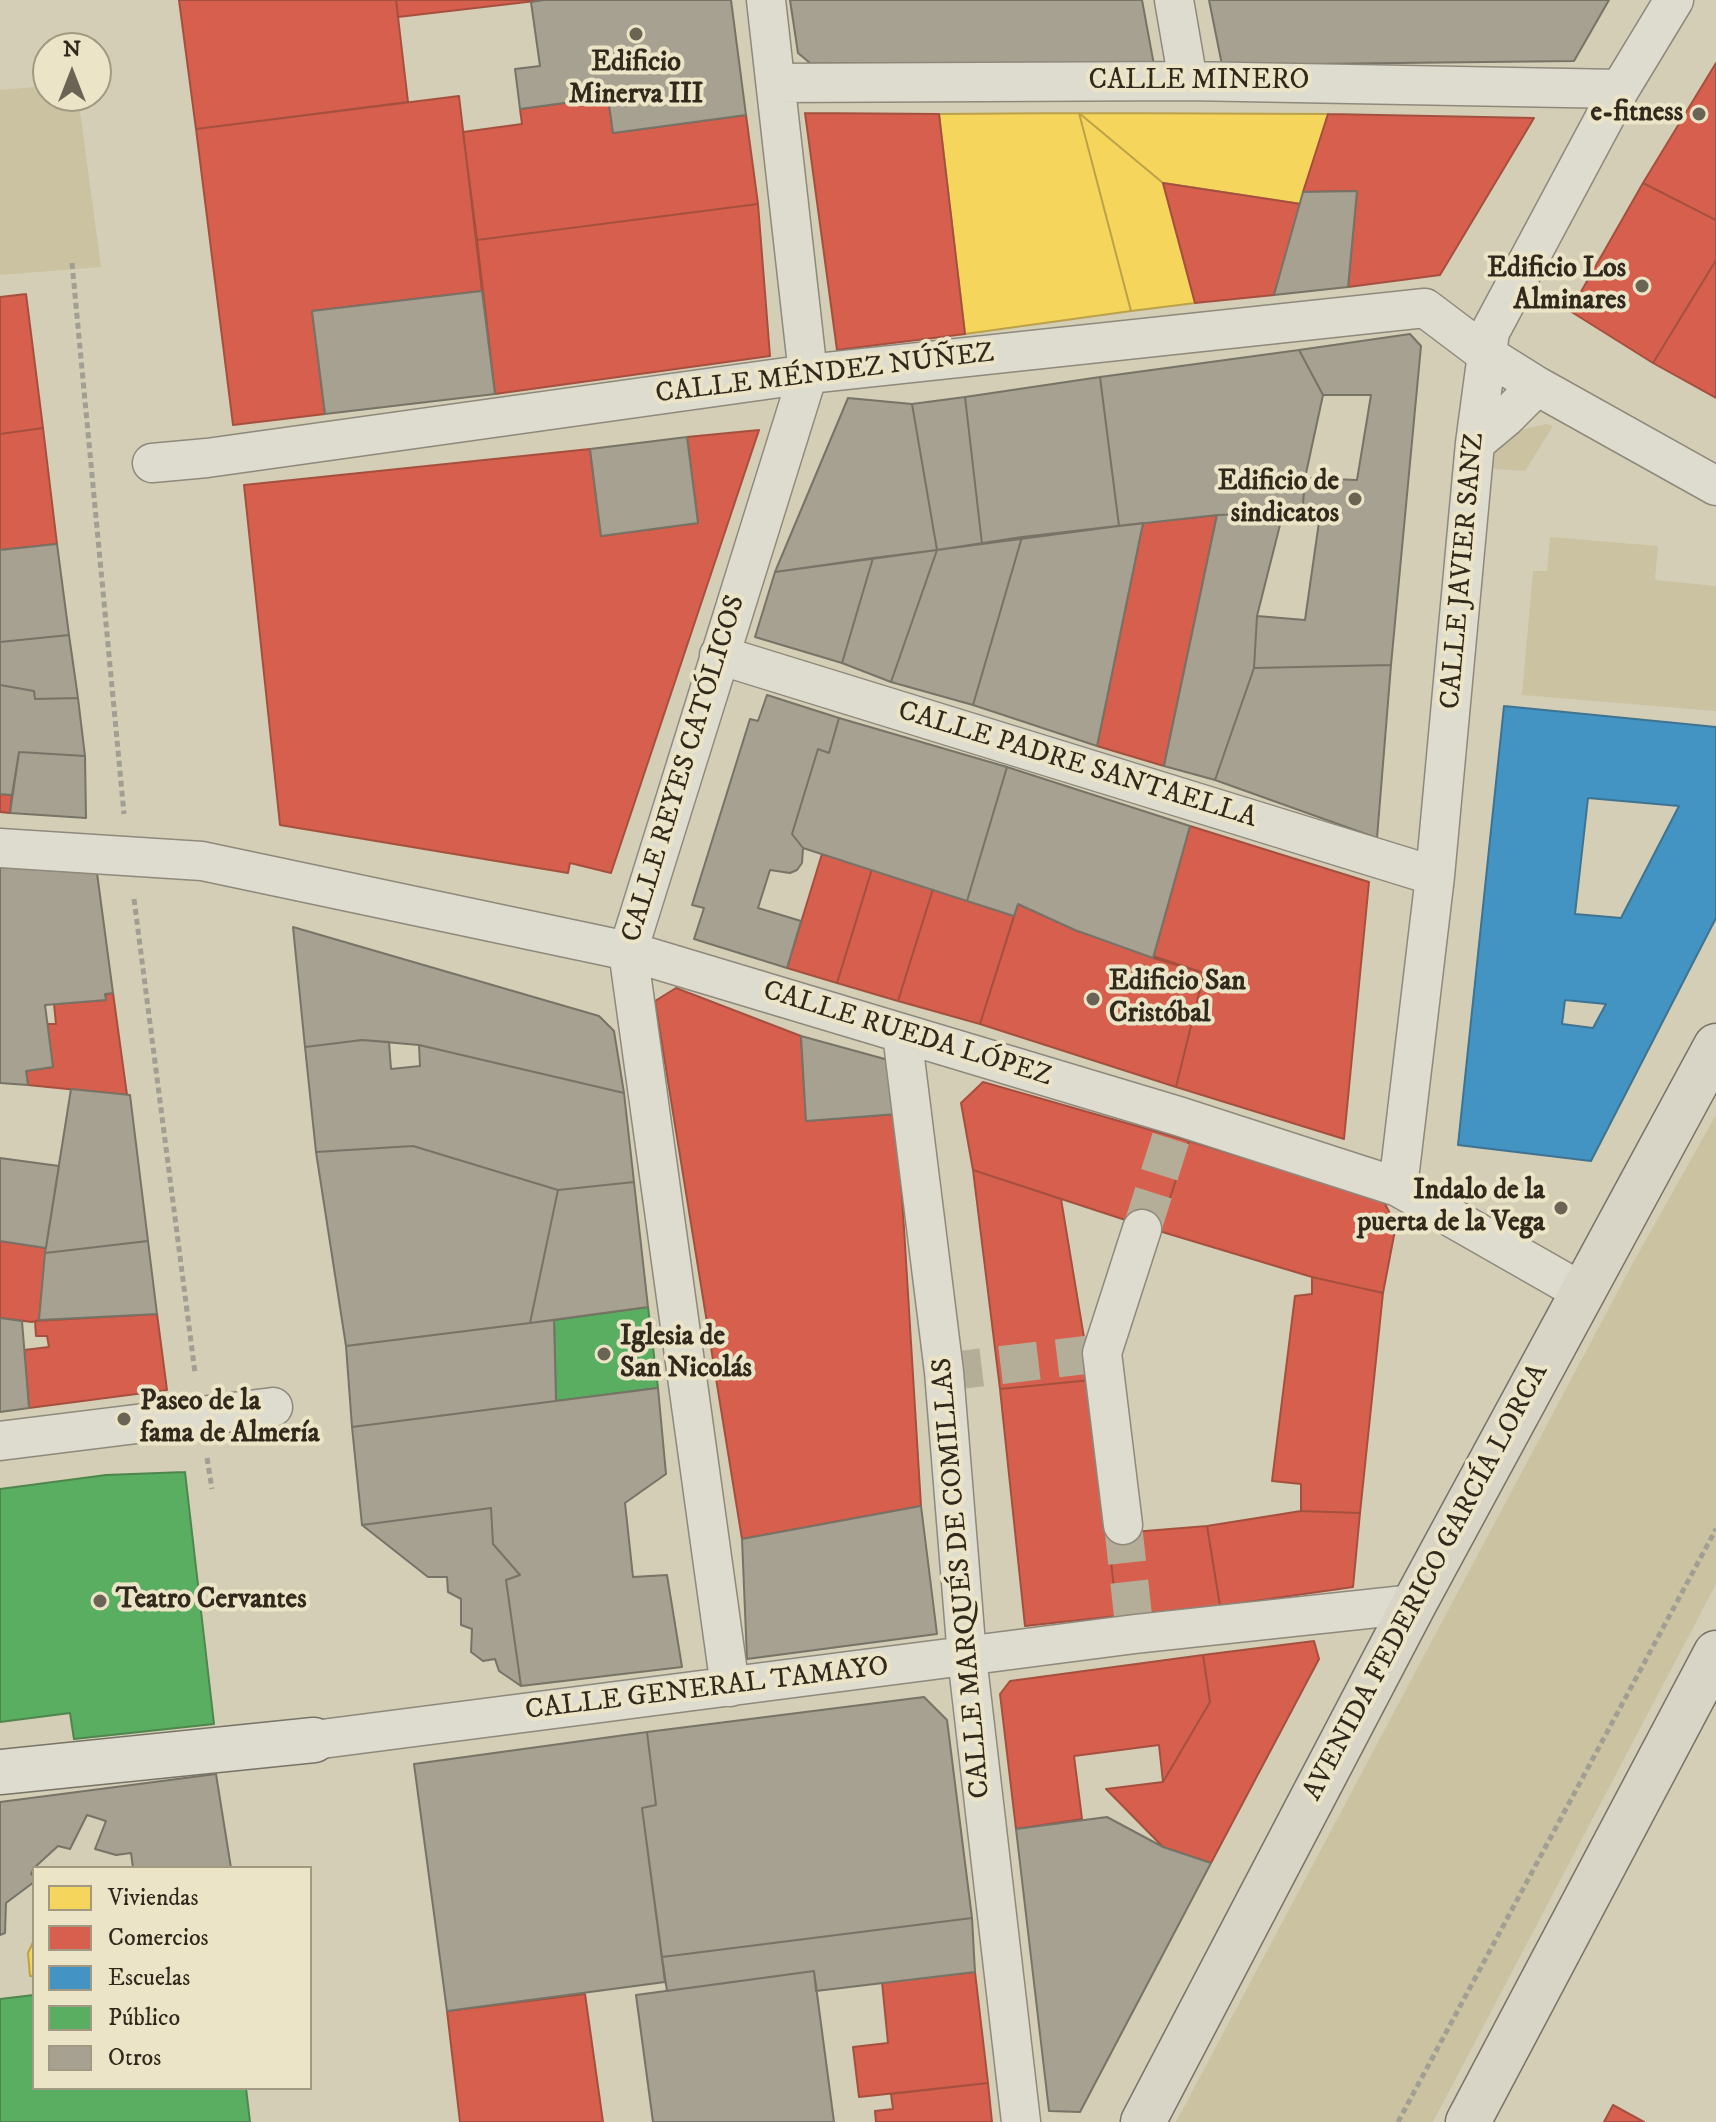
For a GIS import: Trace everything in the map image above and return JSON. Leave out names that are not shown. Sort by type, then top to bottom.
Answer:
[{"type":"main road","name":"AVENIDA FEDERICO GARCÍA LORCA","points":[[1143,2122],[1414,1604],[1716,1046]]},
{"type":"main road","points":[[1468,2122],[1716,1653]]},
{"type":"street","name":"CALLE REYES CATÓLICOS","points":[[730,1687],[628,951],[808,374],[766,0]]},
{"type":"street","points":[[1174,0],[1188,81]]},
{"type":"street","name":"CALLE JAVIER SANZ","points":[[1398,1187],[1435,876],[1475,443],[1490,332],[1620,89],[1674,0]]},
{"type":"street","name":"CALLE MINERO","points":[[777,83],[1188,81],[1620,89]]},
{"type":"street","name":"CALLE MÉNDEZ NÚÑEZ","points":[[152,463],[207,458],[808,374],[1425,308],[1486,354],[1537,386],[1716,486]]},
{"type":"street","points":[[1475,443],[1537,386]]},
{"type":"street","name":"CALLE PADRE SANTAELLA","points":[[719,655],[1435,876]]},
{"type":"street","name":"CALLE RUEDA LÓPEZ","points":[[0,848],[202,861],[628,951],[1178,1116],[1398,1187],[1582,1292]]},
{"type":"street","name":"CALLE MARQUÉS DE COMILLAS","points":[[902,1034],[944,1372],[967,1657],[1021,2122]]},
{"type":"street","points":[[1123,1525],[1102,1353],[1142,1229]]},
{"type":"street","points":[[0,1441],[273,1407]]},
{"type":"street","name":"CALLE GENERAL TAMAYO","points":[[0,1772],[314,1740],[1135,1634],[1414,1604]]},
{"type":"path","points":[[1398,2122],[1716,1529]]},
{"type":"shaded area","points":[[32,87],[32,112],[80,112],[101,267],[0,275],[0,90]]},
{"type":"shaded area","points":[[1546,424],[1553,426],[1525,471],[1484,468],[1490,451],[1512,432]]},
{"type":"shaded area","points":[[1550,537],[1658,546],[1655,580],[1716,586],[1716,711],[1522,695],[1533,571],[1547,571]]},
{"type":"shaded area","points":[[1716,1115],[1716,1584],[1433,2122],[1176,2122],[1634,1261]]},
{"type":"building: Viviendas","points":[[1079,113],[1131,311],[965,334],[939,114]]},
{"type":"building: Viviendas","points":[[1079,113],[1163,183],[1195,303],[1131,311]]},
{"type":"building: Viviendas","points":[[1079,113],[1328,114],[1301,204],[1163,183]]},
{"type":"building: Viviendas","points":[[32,1944],[32,1976],[30,1976],[28,1953]]},
{"type":"building: Comercios","points":[[179,0],[396,0],[408,102],[196,129]]},
{"type":"building: Comercios","points":[[396,0],[544,0],[398,17]]},
{"type":"building: Comercios","points":[[1716,63],[1716,220],[1643,183]]},
{"type":"building: Comercios","points":[[459,96],[482,291],[312,311],[325,414],[233,425],[196,129]]},
{"type":"building: Comercios","points":[[608,97],[613,133],[746,115],[758,204],[477,240],[463,132],[522,124],[520,109]]},
{"type":"building: Comercios","points":[[805,113],[939,114],[965,334],[837,350]]},
{"type":"building: Comercios","points":[[1328,114],[1534,118],[1440,275],[1348,287],[1357,191],[1303,192]]},
{"type":"building: Comercios","points":[[1163,183],[1301,204],[1274,295],[1195,303]]},
{"type":"building: Comercios","name":"Edificio Los Alminares","points":[[1643,183],[1716,220],[1716,260],[1653,363],[1570,311]]},
{"type":"building: Comercios","points":[[758,204],[770,356],[495,394],[477,240]]},
{"type":"building: Comercios","points":[[1716,260],[1716,398],[1653,363]]},
{"type":"building: Comercios","points":[[26,294],[43,428],[0,434],[0,297]]},
{"type":"building: Comercios","points":[[43,428],[57,544],[0,550],[0,434]]},
{"type":"building: Comercios","points":[[759,430],[611,873],[570,863],[568,873],[280,825],[244,485],[590,449],[601,536],[698,523],[687,437]]},
{"type":"building: Comercios","points":[[1217,515],[1164,766],[1097,746],[1143,523]]},
{"type":"building: Comercios","points":[[0,794],[12,795],[10,813],[0,812]]},
{"type":"building: Comercios","points":[[1190,826],[1369,882],[1344,1139],[1176,1087],[1204,973],[1153,958]]},
{"type":"building: Comercios","points":[[822,854],[872,869],[837,983],[787,968]]},
{"type":"building: Comercios","points":[[872,869],[933,889],[898,1001],[837,983]]},
{"type":"building: Comercios","points":[[933,889],[1014,916],[980,1024],[898,1001]]},
{"type":"building: Comercios","name":"Edificio San Cristóbal","points":[[1018,904],[1075,930],[1204,973],[1176,1087],[980,1024]]},
{"type":"building: Comercios","points":[[676,988],[801,1036],[806,1121],[897,1114],[921,1506],[742,1539],[655,1001]]},
{"type":"building: Comercios","points":[[113,993],[127,1095],[28,1085],[26,1071],[53,1067],[47,1024],[56,1024],[54,1004],[106,1000],[105,994]]},
{"type":"building: Comercios","points":[[983,1082],[1189,1141],[1159,1231],[973,1170],[961,1103]]},
{"type":"building: Comercios","points":[[1189,1141],[1383,1200],[1396,1225],[1383,1293],[1312,1277],[1159,1231]]},
{"type":"building: Comercios","points":[[973,1170],[1061,1199],[1091,1380],[1000,1389]]},
{"type":"building: Comercios","points":[[0,1241],[46,1248],[39,1320],[0,1318]]},
{"type":"building: Comercios","points":[[1312,1277],[1383,1293],[1360,1513],[1301,1511],[1301,1484],[1272,1481],[1295,1296],[1312,1294]]},
{"type":"building: Comercios","points":[[157,1314],[167,1390],[29,1408],[24,1350],[49,1347],[47,1336],[36,1336],[35,1321]]},
{"type":"building: Comercios","points":[[1091,1380],[1117,1616],[1025,1626],[1000,1389]]},
{"type":"building: Comercios","points":[[1301,1511],[1360,1513],[1353,1587],[1220,1606],[1207,1526]]},
{"type":"building: Comercios","points":[[1207,1526],[1220,1606],[1117,1616],[1108,1534]]},
{"type":"building: Comercios","points":[[1314,1641],[1319,1659],[1211,1863],[1163,1847],[1106,1789],[1163,1782],[1210,1702],[1203,1655]]},
{"type":"building: Comercios","points":[[1203,1655],[1210,1702],[1163,1782],[1159,1745],[1074,1756],[1082,1819],[1016,1829],[1000,1694],[1010,1681]]},
{"type":"building: Comercios","points":[[975,1972],[988,2083],[859,2097],[853,2047],[888,2043],[882,1982]]},
{"type":"building: Comercios","points":[[585,1994],[603,2122],[460,2122],[447,2011]]},
{"type":"building: Comercios","points":[[988,2083],[992,2122],[876,2122],[875,2111],[893,2109],[891,2094]]},
{"type":"building: Comercios","points":[[1613,2105],[1644,2122],[1604,2122]]},
{"type":"building: Escuelas","points":[[1504,706],[1716,727],[1716,918],[1591,1161],[1458,1145]],"holes":[[[1588,798],[1679,806],[1621,918],[1575,914]],[[1565,1000],[1585,1002],[1606,1004],[1593,1028],[1562,1024]]]},
{"type":"building: Público","name":"Iglesia de San Nicolás","points":[[648,1307],[658,1388],[556,1401],[554,1320]]},
{"type":"building: Público","name":"Teatro Cervantes","points":[[185,1472],[214,1724],[74,1739],[70,1713],[0,1722],[0,1489],[106,1475]]},
{"type":"building: Público","points":[[32,1995],[32,2090],[246,2090],[250,2122],[0,2122],[0,1999]]},
{"type":"building: Otros","name":"Edificio Minerva III","points":[[731,0],[746,115],[613,133],[608,97],[520,109],[515,69],[540,66],[531,2]]},
{"type":"building: Otros","points":[[790,0],[1142,0],[1154,65],[810,63],[798,53]]},
{"type":"building: Otros","points":[[1209,0],[1609,0],[1574,61],[1222,65]]},
{"type":"building: Otros","points":[[1357,191],[1348,287],[1274,295],[1303,192]]},
{"type":"building: Otros","points":[[482,291],[495,394],[325,414],[312,311]]},
{"type":"building: Otros","name":"Edificio de sindicatos","points":[[1410,334],[1421,346],[1391,665],[1254,668],[1257,616],[1305,620],[1319,522],[1302,517],[1305,478],[1357,480],[1371,395],[1323,395],[1299,350]]},
{"type":"building: Otros","points":[[1299,350],[1323,395],[1305,478],[1302,517],[1283,513],[1217,515],[1119,526],[1100,377]]},
{"type":"building: Otros","points":[[1100,377],[1119,526],[982,544],[965,397]]},
{"type":"building: Otros","points":[[965,397],[982,544],[937,550],[912,404]]},
{"type":"building: Otros","points":[[848,398],[912,404],[937,550],[775,572]]},
{"type":"building: Otros","points":[[687,437],[698,523],[601,536],[590,449]]},
{"type":"building: Otros","points":[[1283,513],[1257,616],[1254,668],[1215,780],[1164,766],[1217,515]]},
{"type":"building: Otros","points":[[1143,523],[1097,746],[973,705],[1022,537]]},
{"type":"building: Otros","points":[[1022,537],[973,705],[891,682],[937,550]]},
{"type":"building: Otros","points":[[57,544],[69,635],[0,642],[0,550]]},
{"type":"building: Otros","points":[[937,550],[891,682],[842,663],[873,558]]},
{"type":"building: Otros","points":[[873,558],[842,663],[755,637],[775,572]]},
{"type":"building: Otros","points":[[69,635],[78,698],[35,699],[34,691],[0,685],[0,642]]},
{"type":"building: Otros","points":[[1391,665],[1377,838],[1215,780],[1254,668]]},
{"type":"building: Otros","points":[[0,685],[34,691],[35,699],[78,698],[85,756],[19,752],[12,795],[0,794]]},
{"type":"building: Otros","points":[[767,695],[839,718],[829,753],[818,749],[792,834],[803,848],[802,863],[790,873],[770,870],[758,908],[801,921],[787,968],[694,939],[704,908],[692,905],[750,719],[758,721]]},
{"type":"building: Otros","points":[[839,718],[1007,767],[967,901],[803,848],[792,834],[818,749],[829,753]]},
{"type":"building: Otros","points":[[19,752],[85,756],[86,818],[10,813]]},
{"type":"building: Otros","points":[[1007,767],[1190,826],[1153,958],[1075,930],[1018,904],[1014,916],[967,901]]},
{"type":"building: Otros","points":[[0,867],[97,873],[113,993],[105,994],[106,1000],[45,1005],[53,1067],[26,1071],[28,1085],[0,1083]]},
{"type":"building: Otros","points":[[293,927],[599,1016],[614,1031],[624,1093],[419,1045],[362,1040],[305,1047]]},
{"type":"building: Otros","points":[[801,1036],[892,1061],[897,1114],[806,1121]]},
{"type":"building: Otros","points":[[362,1040],[389,1042],[391,1069],[420,1066],[419,1045],[624,1093],[634,1182],[558,1190],[413,1146],[316,1152],[305,1047]]},
{"type":"building: Otros","points":[[71,1089],[130,1095],[148,1241],[45,1253]]},
{"type":"building: Otros","points":[[413,1146],[558,1190],[530,1323],[346,1346],[316,1152]]},
{"type":"building: Otros","points":[[0,1158],[59,1166],[46,1248],[0,1241]]},
{"type":"building: Otros","points":[[634,1182],[648,1307],[530,1323],[558,1190]]},
{"type":"building: Otros","points":[[148,1241],[157,1314],[39,1320],[45,1253]]},
{"type":"building: Otros","points":[[0,1318],[22,1321],[29,1408],[0,1412]]},
{"type":"building: Otros","points":[[554,1320],[556,1401],[352,1427],[346,1346]]},
{"type":"building: Otros","points":[[658,1388],[666,1474],[625,1503],[633,1577],[667,1575],[682,1667],[521,1686],[506,1580],[520,1575],[493,1544],[491,1508],[362,1525],[352,1427]]},
{"type":"building: Otros","points":[[921,1506],[937,1634],[747,1659],[742,1539]]},
{"type":"building: Otros","points":[[491,1508],[493,1544],[520,1575],[506,1580],[521,1686],[499,1671],[495,1659],[483,1661],[471,1652],[472,1629],[461,1625],[461,1599],[448,1592],[447,1577],[428,1577],[362,1525]]},
{"type":"building: Otros","points":[[924,1697],[947,1720],[972,1918],[662,1957],[642,1808],[656,1805],[647,1732]]},
{"type":"building: Otros","points":[[647,1732],[656,1805],[642,1808],[665,1982],[447,2011],[414,1764]]},
{"type":"building: Otros","points":[[216,1774],[231,1866],[133,1866],[131,1853],[116,1855],[95,1849],[106,1821],[87,1815],[70,1849],[58,1846],[36,1866],[32,1866],[32,1884],[6,1903],[5,1933],[0,1935],[0,1802]]},
{"type":"building: Otros","points":[[1107,1817],[1163,1847],[1211,1863],[1080,2112],[1049,2111],[1016,1829]]},
{"type":"building: Otros","points":[[972,1918],[975,1972],[816,1991],[814,1971],[667,1991],[662,1957]]},
{"type":"building: Otros","points":[[814,1971],[834,2122],[653,2122],[636,1995]]},
{"type":"tunnel","points":[[1142,1229],[1178,1116]]},
{"type":"tunnel","points":[[944,1372],[1102,1353]]},
{"type":"tunnel","points":[[1123,1525],[1135,1634]]},
{"type":"place","name":"Edificio Minerva III","points":[[636,34]]},
{"type":"place","name":"e-fitness","points":[[1699,114]]},
{"type":"place","name":"Edificio Los Alminares","points":[[1642,286]]},
{"type":"place","name":"Edificio de sindicatos","points":[[1355,499]]},
{"type":"place","name":"Edificio San Cristóbal","points":[[1093,999]]},
{"type":"place","name":"Indalo de la puerta de la Vega","points":[[1561,1208]]},
{"type":"place","name":"Iglesia de San Nicolás","points":[[604,1354]]},
{"type":"place","name":"Paseo de la fama de Almería","points":[[124,1419]]},
{"type":"place","name":"Teatro Cervantes","points":[[100,1601]]}]
